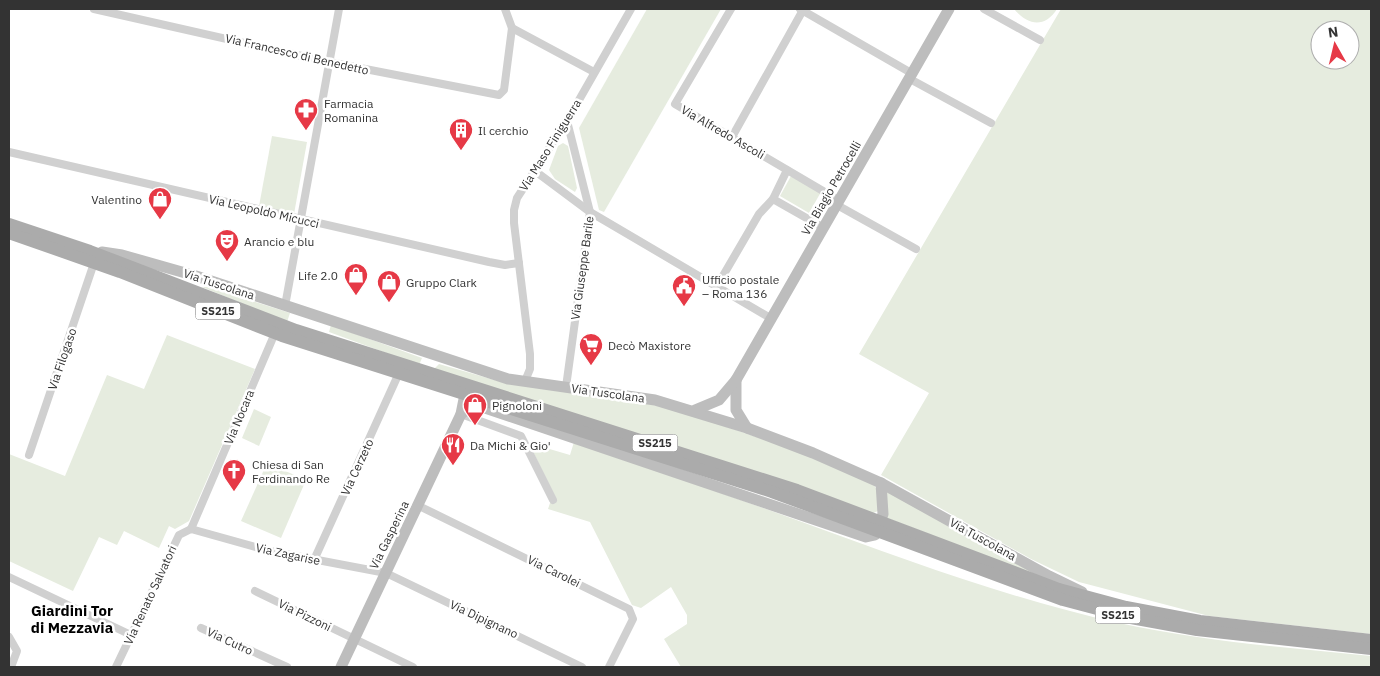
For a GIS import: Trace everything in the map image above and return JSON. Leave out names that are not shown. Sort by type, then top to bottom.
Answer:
[{"type":"main road","name":"Via Tuscolana","points":[[9,224],[194,296],[428,377],[750,474],[880,526],[1025,588],[1122,616],[1233,635],[1371,649]]},
{"type":"main road","name":"Via Tuscolana","points":[[9,233],[92,257]]},
{"type":"main road","name":"Via Tuscolana","points":[[194,296],[275,333],[399,374],[428,377],[465,394],[880,526],[1036,582],[1102,601],[1200,621],[1371,640]]},
{"type":"street","name":"Via Francesco di Benedetto","points":[[94,9],[330,62],[501,95],[504,90],[512,28]]},
{"type":"street","points":[[285,306],[339,9]]},
{"type":"street","points":[[505,9],[512,28],[594,72]]},
{"type":"street","name":"Via Maso Finiguerra","points":[[525,382],[530,369],[530,354],[514,205],[518,195],[567,121],[631,9]]},
{"type":"street","name":"Via Alfredo Ascoli","points":[[731,9],[675,104],[916,249]]},
{"type":"street","points":[[732,137],[802,9],[911,77],[991,123]]},
{"type":"street","name":"Via Biagio Petrocelli","points":[[695,410],[719,400],[736,380],[950,9]]},
{"type":"street","points":[[984,9],[1040,40]]},
{"type":"street","name":"Via Giuseppe Barile","points":[[566,387],[590,212],[567,121]]},
{"type":"street","name":"Via Leopoldo Micucci","points":[[9,152],[496,264],[519,263]]},
{"type":"street","points":[[717,286],[759,214],[773,198],[787,170]]},
{"type":"street","points":[[535,171],[590,212],[772,319]]},
{"type":"street","points":[[773,198],[824,228]]},
{"type":"street","name":"Via Tuscolana","points":[[92,257],[122,255],[210,281],[503,377],[525,382],[642,397],[695,410],[813,453],[881,483],[1049,576],[1102,601]]},
{"type":"street","name":"Via Filogaso","points":[[29,456],[92,257]]},
{"type":"street","points":[[194,296],[196,286],[210,281]]},
{"type":"street","name":"Via Nocara","points":[[191,529],[275,333]]},
{"type":"street","points":[[428,377],[435,361],[443,357]]},
{"type":"street","name":"Via Cerzeto","points":[[314,560],[399,374]]},
{"type":"street","points":[[736,380],[736,410],[747,428]]},
{"type":"street","name":"Via Gasperina","points":[[341,667],[461,414],[465,394]]},
{"type":"street","points":[[530,414],[485,408],[468,408],[461,414],[522,436],[553,500]]},
{"type":"street","points":[[485,408],[866,537],[873,537],[880,526],[881,483]]},
{"type":"street","points":[[624,444],[675,471]]},
{"type":"street","name":"Via Carolei","points":[[419,506],[629,609],[633,619],[609,667]]},
{"type":"street","name":"Via Zagarise","points":[[191,529],[270,551],[386,573]]},
{"type":"street","name":"Via Renato Salvatori","points":[[116,667],[179,535],[191,529]]},
{"type":"street","name":"Via Dipignano","points":[[386,573],[582,667]]},
{"type":"street","points":[[9,576],[131,635]]},
{"type":"street","name":"Via Pizzoni","points":[[255,591],[413,667]]},
{"type":"street","name":"Via Cutro","points":[[201,628],[287,667]]},
{"type":"street","points":[[9,637],[17,651],[11,667]]},
{"type":"shaded area","points":[[647,9],[721,9],[604,212],[599,210],[579,128]]},
{"type":"shaded area","points":[[1014,9],[1057,9],[1047,19],[1042,22],[1036,22],[1025,19]]},
{"type":"shaded area","points":[[1061,9],[1371,9],[1371,634],[1209,616],[1079,582],[1031,559],[881,475],[929,393],[859,354]]},
{"type":"shaded area","points":[[272,136],[307,142],[294,214],[259,206]]},
{"type":"shaded area","points":[[563,143],[568,146],[577,188],[575,192],[555,179],[549,170],[558,146]]},
{"type":"shaded area","points":[[791,176],[821,192],[809,213],[780,196]]},
{"type":"shaded area","points":[[202,287],[209,287],[290,313],[287,322]]},
{"type":"shaded area","points":[[331,325],[422,358],[419,365],[329,332]]},
{"type":"shaded area","points":[[167,335],[255,369],[189,521],[175,529],[169,526],[159,548],[124,531],[117,545],[99,537],[73,591],[9,561],[9,454],[65,476],[107,375],[144,389]]},
{"type":"shaded area","points":[[439,364],[505,383],[668,407],[792,449],[874,485],[877,490],[878,511],[871,514],[433,370]]},
{"type":"shaded area","points":[[254,409],[271,417],[259,446],[242,438]]},
{"type":"shaded area","points":[[574,442],[999,591],[1119,623],[1182,635],[1371,656],[1371,667],[681,667],[664,639],[687,624],[687,615],[671,587],[641,608],[632,605],[590,522],[548,509],[553,494],[529,443],[570,455]]},
{"type":"shaded area","points":[[267,463],[306,480],[281,538],[241,521]]},
{"type":"shaded area","points":[[887,491],[1047,579],[887,518]]},
{"type":"place","name":"Farmacia Romanina","points":[[306,131]]},
{"type":"place","name":"Il cerchio","points":[[461,151]]},
{"type":"place","name":"Valentino","points":[[160,220]]},
{"type":"place","name":"Arancio e blu","points":[[227,262]]},
{"type":"place","name":"Life 2.0","points":[[356,296]]},
{"type":"place","name":"Gruppo Clark","points":[[389,303]]},
{"type":"place","name":"Ufficio postale – Roma 136","points":[[684,307]]},
{"type":"place","name":"Decò Maxistore","points":[[591,366]]},
{"type":"place","name":"Pignoloni","points":[[475,426]]},
{"type":"place","name":"Da Michi & Gio'","points":[[453,466]]},
{"type":"place","name":"Chiesa di San Ferdinando Re","points":[[234,492]]},
{"type":"district","name":"Giardini Tor di Mezzavia","points":[[72,618]]}]
